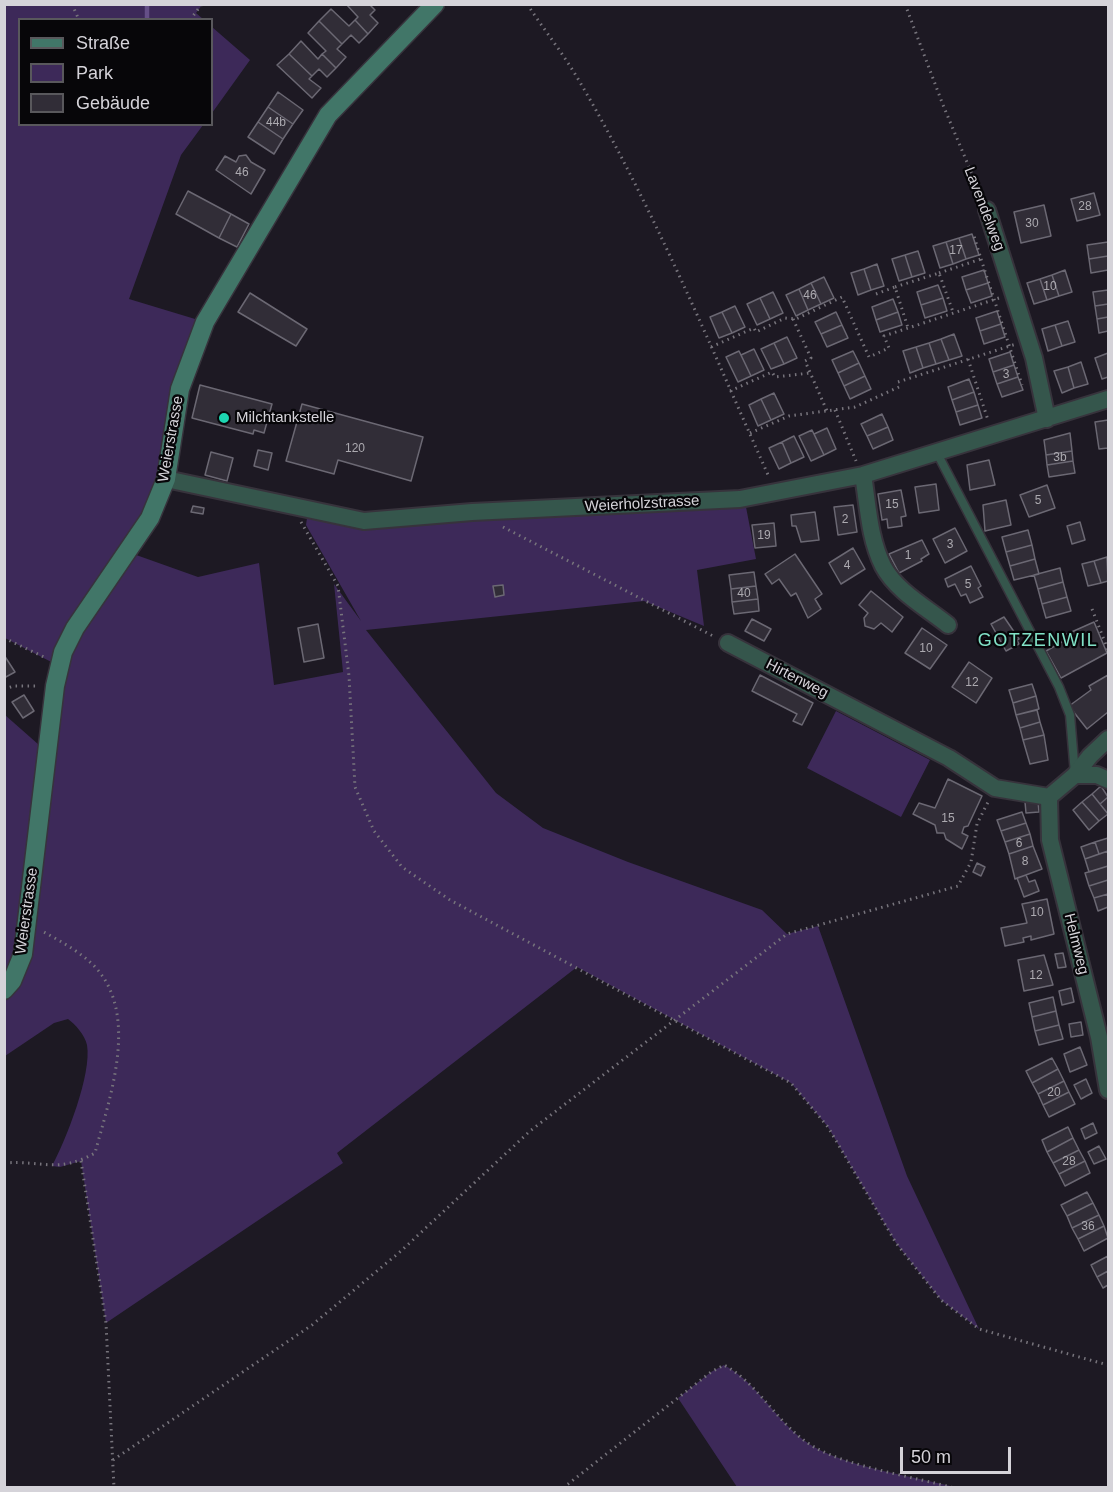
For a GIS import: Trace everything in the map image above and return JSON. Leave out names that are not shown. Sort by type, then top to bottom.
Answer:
[{"type":"street","name":"Weierstrasse","points":[[4,990],[12,981],[23,954],[55,686],[53,662],[145,526],[166,479],[180,389],[211,313],[328,115],[435,4]]},
{"type":"street","name":"Lavendelweg","points":[[987,210],[1034,358],[1047,419]]},
{"type":"street","name":"Weierholzstrasse","points":[[166,479],[364,521],[472,512],[740,499],[863,476],[1108,399]]},
{"type":"street","points":[[863,476],[873,540],[884,568],[904,591],[948,625]]},
{"type":"street","name":"Hirtenweg","points":[[728,644],[949,758],[995,788],[1049,797]]},
{"type":"street","points":[[1049,797],[1075,775],[1108,739]]},
{"type":"street","points":[[1075,775],[1097,776],[1108,780]]},
{"type":"street","name":"Helmweg","points":[[1049,797],[1050,840],[1099,1037],[1108,1090]]},
{"type":"lane","points":[[937,453],[1059,687],[1070,715],[1075,775]]},
{"type":"path","points":[[72,4],[78,18]]},
{"type":"path","points":[[192,18],[202,4]]},
{"type":"path","points":[[527,4],[580,82],[612,140],[711,347],[776,493]]},
{"type":"path","name":"Lavendelweg","points":[[905,4],[943,105],[987,210]]},
{"type":"path","points":[[973,233],[1024,391]]},
{"type":"path","points":[[876,294],[981,259]]},
{"type":"path","points":[[939,273],[953,313]]},
{"type":"path","points":[[895,287],[908,328]]},
{"type":"path","points":[[711,347],[754,328],[756,332],[785,318],[793,319],[842,297],[869,357],[889,348],[884,336],[994,300]]},
{"type":"path","points":[[793,319],[811,358],[805,361],[827,411]]},
{"type":"path","points":[[898,382],[1010,346]]},
{"type":"path","points":[[968,359],[992,435]]},
{"type":"path","points":[[730,390],[772,372],[775,378],[810,373]]},
{"type":"path","points":[[750,433],[789,416],[855,407],[900,387]]},
{"type":"path","points":[[835,410],[863,476]]},
{"type":"path","points":[[291,505],[338,586],[349,676],[355,787],[374,831],[402,867],[450,900],[791,1083],[828,1127],[896,1243],[941,1300],[979,1329],[1108,1365]]},
{"type":"path","points":[[472,512],[616,584],[728,644]]},
{"type":"path","points":[[1092,609],[1108,650]]},
{"type":"path","points":[[4,638],[53,662]]},
{"type":"path","points":[[50,649],[53,662]]},
{"type":"path","points":[[4,690],[14,686],[55,686]]},
{"type":"path","points":[[113,1460],[312,1325],[401,1251],[530,1131],[788,934],[958,886],[971,862],[977,824],[995,788]]},
{"type":"path","points":[[4,1163],[60,1167],[81,1161],[95,1153],[115,1076],[119,1015],[101,974],[67,945],[27,923]]},
{"type":"path","points":[[81,1161],[106,1323],[114,1488]]},
{"type":"path","points":[[563,1488],[711,1372],[724,1365],[741,1374],[790,1428],[816,1448],[848,1460],[954,1488]]},
{"type":"green space","points":[[5,5],[202,5],[196,13],[202,18],[18,18],[18,126],[202,126],[181,155],[129,299],[205,322],[160,480],[125,551],[198,577],[259,563],[274,685],[343,672],[334,584],[361,621],[306,525],[307,518],[746,507],[756,559],[697,570],[704,626],[644,601],[366,630],[496,793],[543,828],[628,862],[762,910],[787,934],[818,926],[907,1176],[979,1329],[941,1300],[896,1243],[828,1127],[791,1083],[577,967],[337,1153],[343,1163],[106,1323],[81,1161],[60,1167],[52,1166],[71,1124],[82,1089],[88,1057],[86,1041],[68,1019],[54,1023],[5,1056],[5,715],[47,752],[59,666],[5,638]]},
{"type":"green space","points":[[213,28],[250,60],[213,112]]},
{"type":"green space","points":[[836,711],[930,760],[901,817],[807,768]]},
{"type":"green space","points":[[724,1365],[749,1384],[803,1440],[816,1448],[846,1461],[954,1487],[737,1487],[678,1398],[711,1372]]},
{"type":"building","points":[[346,4],[369,4],[375,10],[370,15],[378,23],[368,34],[355,20],[358,17]]},
{"type":"building","points":[[331,9],[349,26],[355,20],[368,34],[359,43],[351,35],[342,44],[319,21]]},
{"type":"building","points":[[319,21],[342,44],[337,49],[346,57],[336,68],[322,54],[326,51],[308,33]]},
{"type":"building","points":[[301,41],[318,59],[322,54],[336,68],[327,77],[319,69],[312,76],[289,54]]},
{"type":"building","points":[[289,54],[312,76],[309,79],[321,88],[312,98],[277,65]]},
{"type":"building","points":[[278,92],[303,110],[293,124],[268,107]]},
{"type":"building","points":[[268,107],[293,124],[283,139],[258,122]]},
{"type":"building","points":[[258,122],[283,139],[274,154],[248,137]]},
{"type":"building","points":[[246,155],[251,162],[265,170],[251,194],[216,170],[225,156],[236,162],[239,156]]},
{"type":"building","points":[[188,191],[231,214],[219,238],[176,214]]},
{"type":"building","points":[[1094,193],[1100,215],[1077,221],[1071,199]]},
{"type":"building","points":[[1044,205],[1051,236],[1021,243],[1014,212]]},
{"type":"building","points":[[231,214],[249,224],[237,247],[219,238]]},
{"type":"building","points":[[972,234],[979,255],[966,259],[959,238]]},
{"type":"building","points":[[959,238],[966,259],[953,264],[946,242]]},
{"type":"building","points":[[946,242],[953,264],[940,268],[933,246]]},
{"type":"building","points":[[1108,242],[1108,256],[1089,259],[1087,245]]},
{"type":"building","points":[[918,251],[925,273],[912,277],[905,255]]},
{"type":"building","points":[[905,255],[912,277],[899,281],[892,259]]},
{"type":"building","points":[[1108,256],[1108,270],[1091,273],[1089,259]]},
{"type":"building","points":[[877,264],[884,286],[871,290],[864,269]]},
{"type":"building","points":[[864,269],[871,290],[858,295],[851,273]]},
{"type":"building","points":[[984,270],[988,283],[966,290],[962,277]]},
{"type":"building","points":[[1065,270],[1072,292],[1059,296],[1052,275]]},
{"type":"building","points":[[1052,275],[1059,296],[1047,300],[1040,279]]},
{"type":"building","points":[[824,277],[834,298],[821,304],[811,283]]},
{"type":"building","points":[[1040,279],[1047,300],[1034,304],[1027,283]]},
{"type":"building","points":[[811,283],[821,304],[808,310],[799,289]]},
{"type":"building","points":[[988,283],[992,296],[971,303],[966,290]]},
{"type":"building","points":[[938,285],[943,298],[921,305],[917,292]]},
{"type":"building","points":[[799,289],[808,310],[796,316],[786,295]]},
{"type":"building","points":[[1108,290],[1108,304],[1095,306],[1093,292]]},
{"type":"building","points":[[773,292],[783,313],[770,319],[760,298]]},
{"type":"building","points":[[250,293],[307,329],[296,346],[238,312]]},
{"type":"building","points":[[760,298],[770,319],[757,325],[747,304]]},
{"type":"building","points":[[943,298],[947,311],[925,318],[921,305]]},
{"type":"building","points":[[893,299],[898,312],[876,320],[872,307]]},
{"type":"building","points":[[1108,304],[1108,317],[1097,319],[1095,306]]},
{"type":"building","points":[[735,306],[745,327],[732,333],[722,312]]},
{"type":"building","points":[[997,311],[1001,324],[980,331],[976,318]]},
{"type":"building","points":[[722,312],[732,333],[719,338],[710,317]]},
{"type":"building","points":[[836,312],[842,325],[821,334],[815,322]]},
{"type":"building","points":[[898,312],[902,325],[880,332],[876,320]]},
{"type":"building","points":[[1108,317],[1108,331],[1099,333],[1097,319]]},
{"type":"building","points":[[1068,321],[1075,342],[1062,346],[1055,325]]},
{"type":"building","points":[[1001,324],[1005,337],[984,344],[980,331]]},
{"type":"building","points":[[842,325],[848,338],[827,347],[821,334]]},
{"type":"building","points":[[1055,325],[1062,346],[1048,351],[1042,329]]},
{"type":"building","points":[[954,334],[962,356],[949,360],[941,339]]},
{"type":"building","points":[[787,337],[797,358],[784,364],[774,343]]},
{"type":"building","points":[[941,339],[949,360],[936,364],[929,343]]},
{"type":"building","points":[[774,343],[784,364],[771,369],[761,349]]},
{"type":"building","points":[[929,343],[936,364],[923,368],[916,347]]},
{"type":"building","points":[[916,347],[923,368],[910,373],[903,351]]},
{"type":"building","points":[[754,349],[764,370],[751,376],[741,355]]},
{"type":"building","points":[[739,351],[751,376],[738,382],[726,357]]},
{"type":"building","points":[[853,351],[859,363],[838,373],[832,360]]},
{"type":"building","points":[[1010,352],[1014,365],[993,372],[989,359]]},
{"type":"building","points":[[1108,353],[1108,377],[1102,379],[1095,358]]},
{"type":"building","points":[[1081,362],[1088,384],[1074,388],[1068,367]]},
{"type":"building","points":[[859,363],[865,376],[844,386],[838,373]]},
{"type":"building","points":[[1014,365],[1018,377],[997,384],[993,372]]},
{"type":"building","points":[[1068,367],[1074,388],[1062,393],[1054,371]]},
{"type":"building","points":[[865,376],[871,389],[850,399],[844,386]]},
{"type":"building","points":[[1018,377],[1023,390],[1002,397],[997,384]]},
{"type":"building","points":[[969,379],[974,392],[952,400],[948,387]]},
{"type":"building","points":[[200,385],[272,404],[264,433],[254,430],[253,434],[192,418]]},
{"type":"building","points":[[974,392],[978,405],[956,412],[952,400]]},
{"type":"building","points":[[774,393],[784,414],[771,420],[761,399]]},
{"type":"building","points":[[761,399],[771,420],[758,426],[749,405]]},
{"type":"building","points":[[302,404],[423,437],[411,481],[338,460],[334,474],[286,461]]},
{"type":"building","points":[[978,405],[982,418],[960,425],[956,412]]},
{"type":"building","points":[[882,414],[888,427],[867,436],[861,424]]},
{"type":"building","points":[[1108,420],[1108,448],[1099,449],[1095,422]]},
{"type":"building","points":[[888,427],[893,440],[873,449],[867,436]]},
{"type":"building","points":[[827,428],[836,449],[824,455],[814,434]]},
{"type":"building","points":[[812,430],[824,455],[811,461],[799,436]]},
{"type":"building","points":[[1070,433],[1072,451],[1046,455],[1044,440]]},
{"type":"building","points":[[794,436],[804,457],[791,463],[782,442]]},
{"type":"building","points":[[782,442],[791,463],[779,469],[769,448]]},
{"type":"building","points":[[258,450],[272,453],[268,470],[254,466]]},
{"type":"building","points":[[1072,451],[1073,461],[1047,465],[1046,455]]},
{"type":"building","points":[[211,452],[233,458],[227,481],[205,475]]},
{"type":"building","points":[[989,460],[995,485],[970,490],[967,465]]},
{"type":"building","points":[[1073,461],[1075,473],[1049,477],[1047,465]]},
{"type":"building","points":[[936,484],[939,510],[919,513],[915,487]]},
{"type":"building","points":[[1047,485],[1055,508],[1029,517],[1020,495]]},
{"type":"building","points":[[901,490],[906,516],[901,517],[902,526],[888,528],[887,519],[882,520],[878,494]]},
{"type":"building","points":[[1006,500],[1011,525],[985,531],[983,505]]},
{"type":"building","points":[[853,505],[857,532],[838,535],[834,507]]},
{"type":"building","points":[[193,506],[204,508],[203,514],[191,512]]},
{"type":"building","points":[[815,512],[819,540],[801,542],[796,526],[792,526],[791,515]]},
{"type":"building","points":[[1080,522],[1085,540],[1072,544],[1067,526]]},
{"type":"building","points":[[774,523],[776,546],[755,548],[752,525]]},
{"type":"building","points":[[955,528],[967,551],[945,563],[933,539]]},
{"type":"building","points":[[1028,530],[1032,545],[1006,552],[1002,537]]},
{"type":"building","points":[[922,540],[929,554],[921,559],[922,561],[899,573],[889,554]]},
{"type":"building","points":[[1032,545],[1035,559],[1010,566],[1006,552]]},
{"type":"building","points":[[853,548],[865,569],[841,584],[829,563]]},
{"type":"building","points":[[795,554],[822,594],[815,599],[821,609],[808,618],[796,593],[791,596],[779,579],[772,584],[765,574]]},
{"type":"building","points":[[1107,557],[1108,581],[1101,583],[1094,561]]},
{"type":"building","points":[[1035,559],[1039,574],[1014,580],[1010,566]]},
{"type":"building","points":[[1094,561],[1101,583],[1088,586],[1082,564]]},
{"type":"building","points":[[971,566],[981,586],[978,588],[983,597],[970,603],[966,594],[961,596],[955,584],[948,587],[945,579]]},
{"type":"building","points":[[1060,568],[1063,582],[1038,589],[1034,575]]},
{"type":"building","points":[[754,572],[756,586],[731,589],[729,575]]},
{"type":"building","points":[[1063,582],[1067,597],[1042,604],[1038,589]]},
{"type":"building","points":[[503,585],[504,595],[495,597],[493,586]]},
{"type":"building","points":[[756,586],[758,599],[732,602],[731,589]]},
{"type":"building","points":[[871,591],[903,617],[892,632],[881,623],[874,629],[865,626],[864,618],[868,613],[859,605]]},
{"type":"building","points":[[1067,597],[1071,611],[1046,618],[1042,604]]},
{"type":"building","points":[[758,599],[759,611],[734,614],[732,602]]},
{"type":"building","points":[[1004,617],[1019,639],[1017,640],[1019,644],[1006,651],[991,624]]},
{"type":"building","points":[[752,619],[771,629],[764,641],[745,631]]},
{"type":"building","points":[[1094,622],[1107,653],[1061,678],[1046,651],[1069,638],[1067,634]]},
{"type":"building","points":[[318,624],[324,658],[304,662],[298,628]]},
{"type":"building","points":[[922,628],[947,645],[930,669],[905,653]]},
{"type":"building","points":[[4,655],[15,672],[4,678]]},
{"type":"building","points":[[969,662],[992,678],[976,703],[952,687]]},
{"type":"building","points":[[760,675],[813,703],[802,725],[793,721],[797,714],[752,691]]},
{"type":"building","points":[[1108,675],[1108,712],[1087,729],[1069,706],[1091,690],[1089,686]]},
{"type":"building","points":[[1032,684],[1036,696],[1013,703],[1009,690]]},
{"type":"building","points":[[24,695],[34,711],[23,718],[12,702]]},
{"type":"building","points":[[1036,696],[1039,709],[1016,715],[1013,703]]},
{"type":"building","points":[[1037,710],[1040,722],[1020,728],[1016,715]]},
{"type":"building","points":[[1040,722],[1044,735],[1023,740],[1020,728]]},
{"type":"building","points":[[1044,735],[1048,760],[1030,764],[1023,740]]},
{"type":"building","points":[[948,779],[982,796],[968,826],[964,827],[962,833],[968,836],[962,849],[946,839],[944,833],[937,833],[935,825],[913,814],[919,803],[935,808]]},
{"type":"building","points":[[1101,786],[1108,797],[1100,804],[1092,794]]},
{"type":"building","points":[[1092,794],[1108,814],[1099,821],[1082,802]]},
{"type":"building","points":[[1108,797],[1108,814],[1100,804]]},
{"type":"building","points":[[1038,801],[1039,812],[1026,813],[1025,802]]},
{"type":"building","points":[[1082,802],[1099,821],[1089,830],[1073,810]]},
{"type":"building","points":[[1022,812],[1026,823],[1001,831],[997,820]]},
{"type":"building","points":[[1026,823],[1030,834],[1005,842],[1001,831]]},
{"type":"building","points":[[1030,834],[1033,846],[1009,854],[1005,842]]},
{"type":"building","points":[[1108,838],[1108,851],[1099,854],[1095,842]]},
{"type":"building","points":[[1095,842],[1099,854],[1085,859],[1081,847]]},
{"type":"building","points":[[1033,846],[1042,869],[1015,879],[1009,854]]},
{"type":"building","points":[[1108,851],[1108,866],[1089,872],[1085,859]]},
{"type":"building","points":[[977,863],[985,867],[981,876],[973,872]]},
{"type":"building","points":[[1108,866],[1108,880],[1089,886],[1085,873]]},
{"type":"building","points":[[1026,875],[1029,882],[1035,880],[1039,891],[1024,897],[1017,878]]},
{"type":"building","points":[[1108,880],[1108,894],[1094,898],[1089,886]]},
{"type":"building","points":[[1108,894],[1108,907],[1098,911],[1094,898]]},
{"type":"building","points":[[1047,899],[1054,934],[1031,940],[1031,936],[1023,938],[1024,942],[1005,946],[1001,928],[1027,923],[1022,904]]},
{"type":"building","points":[[1063,953],[1066,967],[1058,968],[1055,954]]},
{"type":"building","points":[[1044,955],[1053,985],[1024,991],[1018,960]]},
{"type":"building","points":[[1071,988],[1074,1002],[1062,1005],[1059,991]]},
{"type":"building","points":[[1053,997],[1056,1011],[1032,1017],[1029,1003]]},
{"type":"building","points":[[1056,1011],[1059,1025],[1035,1031],[1032,1017]]},
{"type":"building","points":[[1081,1022],[1083,1035],[1071,1037],[1069,1024]]},
{"type":"building","points":[[1059,1025],[1063,1039],[1039,1045],[1035,1031]]},
{"type":"building","points":[[1080,1047],[1087,1065],[1070,1072],[1064,1054]]},
{"type":"building","points":[[1052,1058],[1058,1069],[1032,1083],[1026,1071]]},
{"type":"building","points":[[1058,1069],[1064,1081],[1038,1094],[1032,1083]]},
{"type":"building","points":[[1086,1079],[1092,1093],[1081,1099],[1074,1085]]},
{"type":"building","points":[[1064,1081],[1069,1092],[1043,1105],[1038,1094]]},
{"type":"building","points":[[1069,1092],[1075,1104],[1049,1117],[1043,1105]]},
{"type":"building","points":[[1093,1123],[1097,1133],[1085,1139],[1081,1129]]},
{"type":"building","points":[[1068,1127],[1073,1138],[1047,1152],[1042,1140]]},
{"type":"building","points":[[1073,1138],[1079,1150],[1053,1163],[1047,1152]]},
{"type":"building","points":[[1099,1146],[1106,1159],[1094,1164],[1088,1152]]},
{"type":"building","points":[[1079,1150],[1085,1161],[1059,1174],[1053,1163]]},
{"type":"building","points":[[1085,1161],[1090,1173],[1065,1186],[1059,1174]]},
{"type":"building","points":[[1087,1192],[1093,1203],[1067,1216],[1061,1205]]},
{"type":"building","points":[[1093,1203],[1099,1215],[1072,1228],[1067,1216]]},
{"type":"building","points":[[1099,1215],[1104,1226],[1078,1239],[1072,1228]]},
{"type":"building","points":[[1104,1226],[1108,1238],[1084,1251],[1078,1239]]},
{"type":"building","points":[[1108,1256],[1108,1271],[1097,1277],[1091,1265]]},
{"type":"building","points":[[1108,1271],[1108,1285],[1103,1288],[1097,1277]]},
{"type":"waterway","points":[[147,4],[147,18]]},
{"type":"place","name":"Milchtankstelle","points":[[224,418]]},
{"type":"district","name":"GOTZENWIL","points":[[1038,641]]}]
